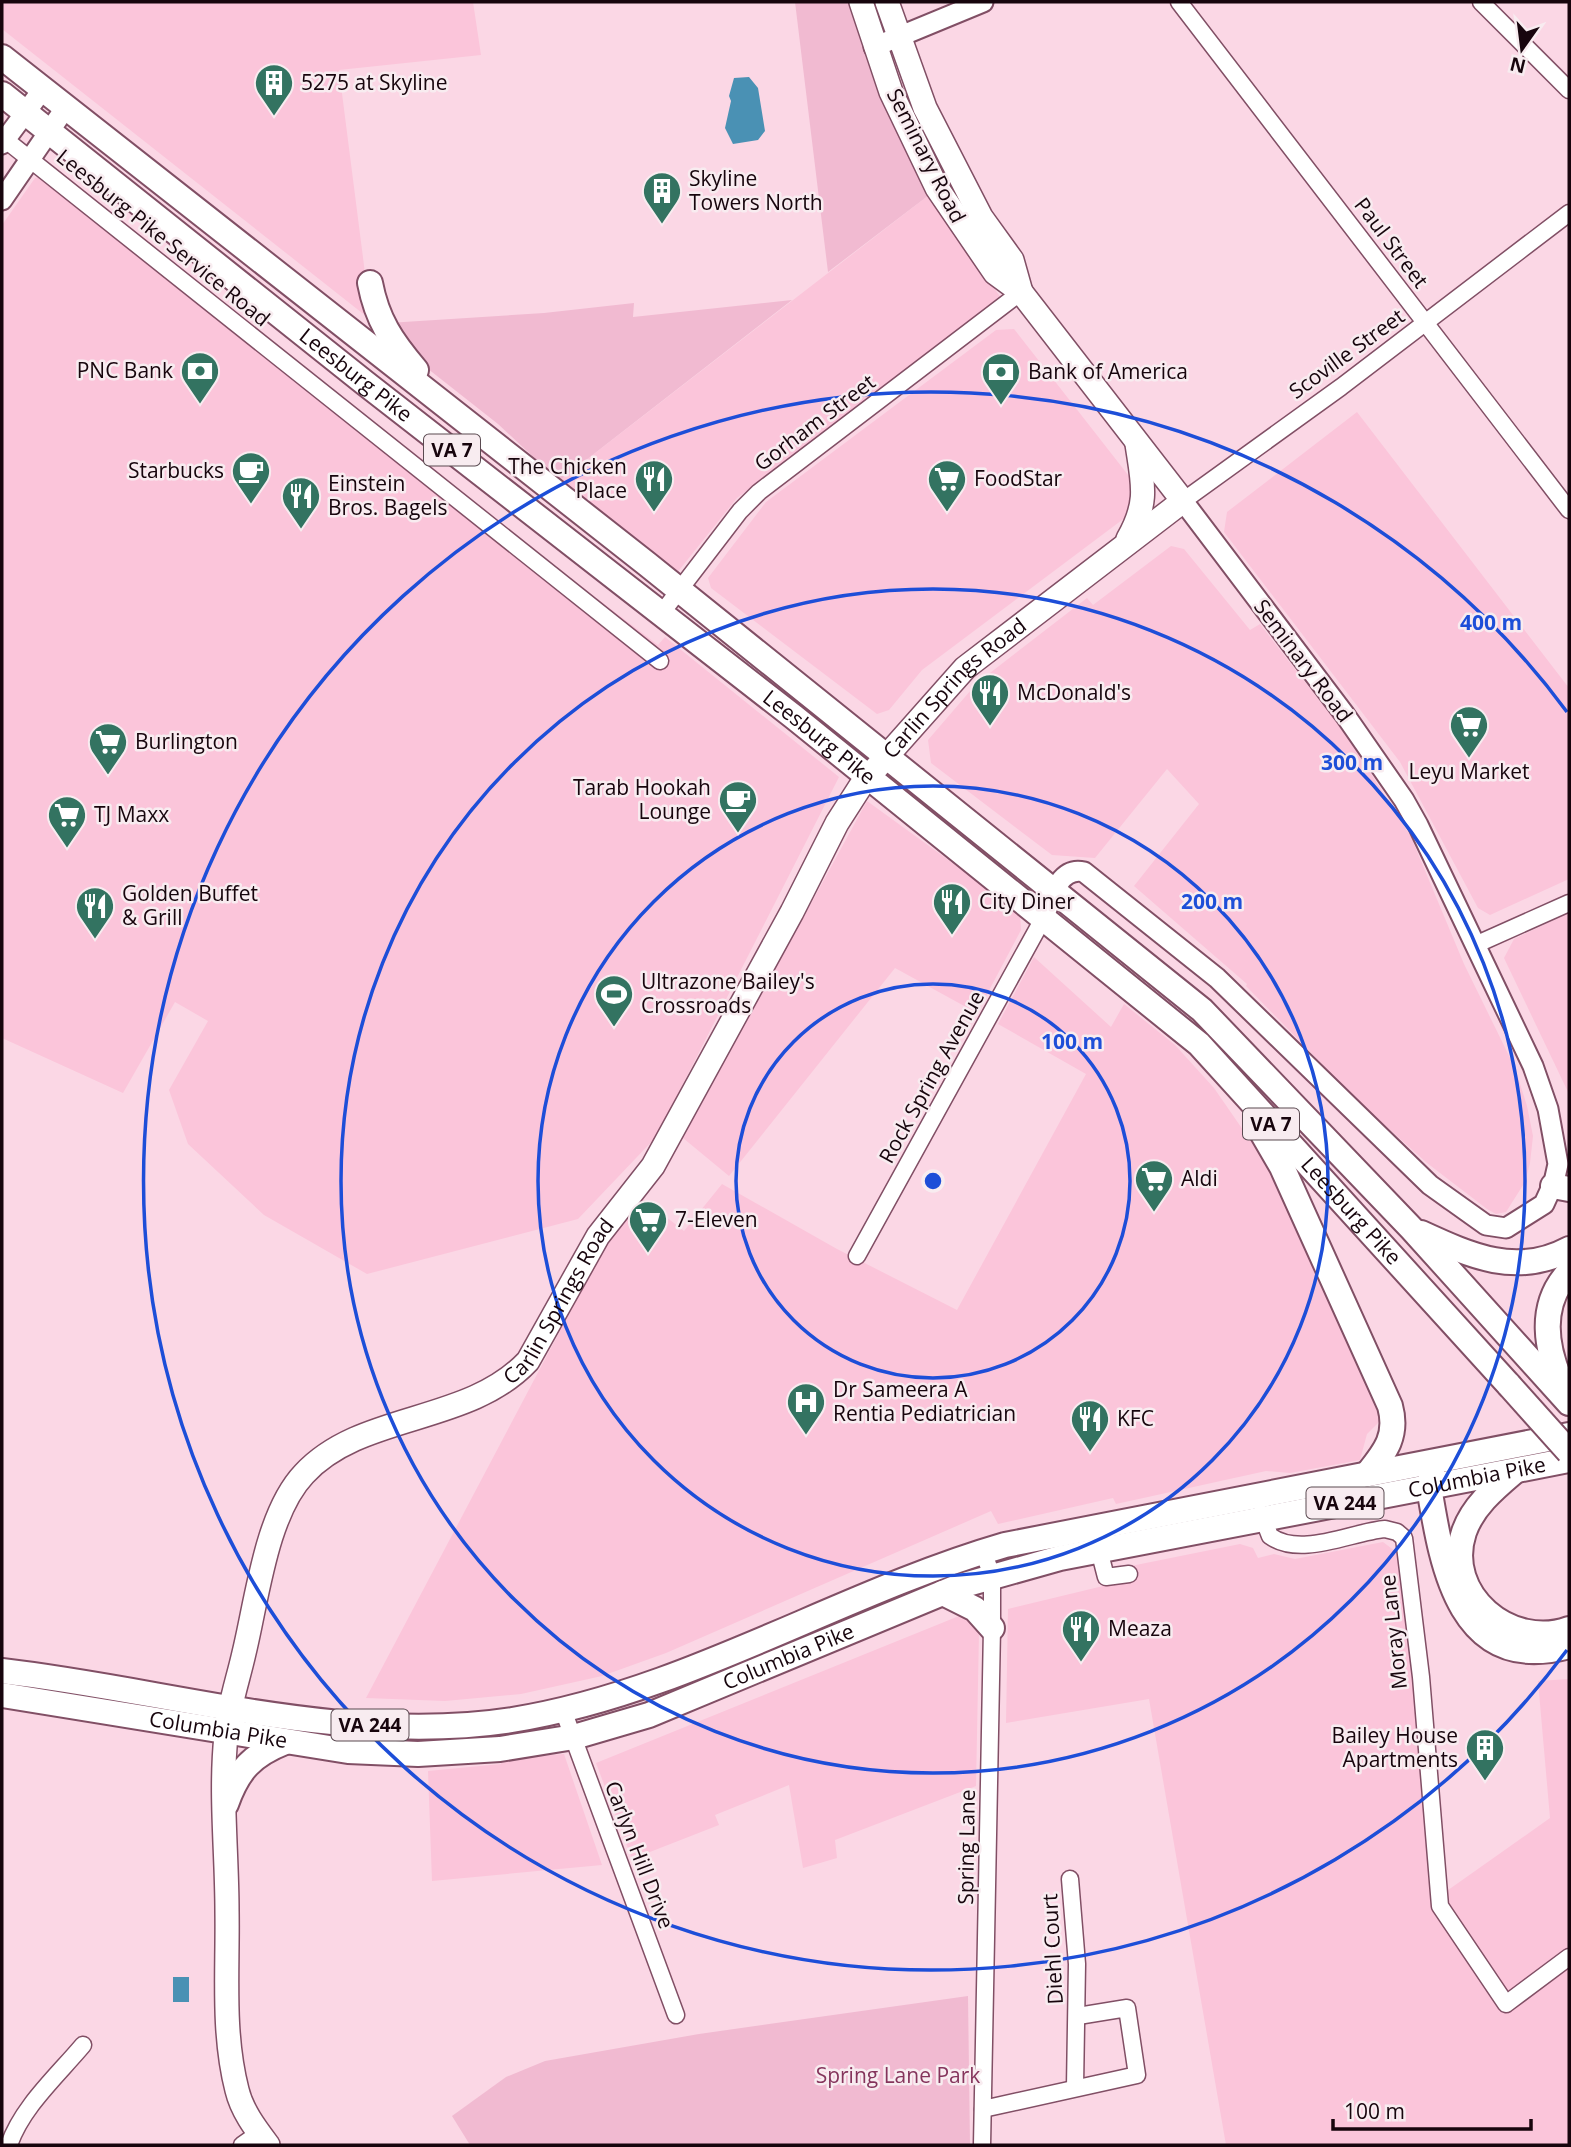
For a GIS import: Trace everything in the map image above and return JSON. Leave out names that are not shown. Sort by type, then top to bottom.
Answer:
[{"type":"main road","name":"Seminary Road","points":[[861,2],[874,47],[912,139],[937,188],[995,273],[1021,292],[1183,501]]},
{"type":"main road","name":"Seminary Road","points":[[887,2],[898,38],[944,150],[981,217],[1012,260],[1021,292]]},
{"type":"main road","name":"Leesburg Pike","points":[[2,57],[680,591],[945,806],[1055,889],[1202,1010],[1412,1229],[1569,1401]]},
{"type":"main road","name":"Leesburg Pike","points":[[2,94],[48,134],[213,260],[868,776],[1199,1044],[1569,1452]]},
{"type":"main road","points":[[370,283],[384,329],[450,410]]},
{"type":"main road","points":[[1124,545],[1140,517],[1144,498],[1136,441]]},
{"type":"main road","name":"Carlin Springs Road","points":[[256,2141],[237,2090],[229,2035],[226,1732],[279,1515],[300,1477],[328,1452],[344,1444],[491,1391],[515,1375],[528,1361],[598,1236],[653,1166],[792,912],[836,823],[868,776],[965,668],[1183,501]]},
{"type":"main road","points":[[1199,1044],[1259,1126],[1282,1167],[1390,1406],[1394,1421],[1392,1438],[1368,1473]]},
{"type":"main road","points":[[1412,1229],[1460,1251],[1497,1263],[1531,1262],[1569,1249]]},
{"type":"main road","points":[[1569,1272],[1551,1303],[1547,1336],[1553,1366],[1569,1401]]},
{"type":"main road","name":"Columbia Pike","points":[[2,1671],[353,1724],[408,1726],[490,1723],[564,1710],[665,1679],[1071,1530],[1569,1434]]},
{"type":"main road","points":[[1441,1459],[1432,1472],[1429,1487],[1448,1581],[1464,1612],[1475,1626],[1493,1639],[1518,1648],[1544,1651],[1569,1646]]},
{"type":"main road","name":"Columbia Pike","points":[[2,1695],[285,1742],[363,1752],[429,1754],[487,1751],[573,1737],[676,1705],[943,1593],[987,1563],[1099,1550],[1569,1460]]},
{"type":"main road","points":[[1516,1470],[1480,1504],[1466,1525],[1461,1544],[1461,1565],[1467,1584],[1483,1609],[1509,1628],[1545,1634],[1569,1629]]},
{"type":"main road","points":[[943,1593],[967,1604],[992,1628]]},
{"type":"main road","points":[[226,1804],[245,1765],[263,1751],[285,1742]]},
{"type":"street","points":[[874,47],[984,2]]},
{"type":"street","name":"Paul Street","points":[[1179,2],[1569,510]]},
{"type":"street","points":[[1481,2],[1569,90]]},
{"type":"street","points":[[3,140],[43,89]]},
{"type":"street","points":[[2,200],[66,107]]},
{"type":"street","name":"Leesburg Pike Service Road","points":[[3,140],[660,661]]},
{"type":"street","name":"Scoville Street","points":[[1183,501],[1569,213]]},
{"type":"street","name":"Gorham Street","points":[[661,614],[740,511],[759,492],[1021,292]]},
{"type":"street","name":"Seminary Road","points":[[1055,889],[1066,875],[1079,870],[1133,909],[1217,978],[1381,1142],[1468,1214],[1498,1228],[1514,1225],[1561,1188],[1548,1109],[1534,1066],[1404,800],[1334,700],[1183,501]]},
{"type":"street","points":[[1044,917],[1055,889]]},
{"type":"street","points":[[1475,945],[1569,903]]},
{"type":"street","name":"Rock Spring Avenue","points":[[857,1256],[1044,917]]},
{"type":"street","name":"Seminary Road","points":[[1531,1212],[1553,1144]]},
{"type":"street","points":[[1257,1494],[1262,1519]]},
{"type":"street","name":"Moray Lane","points":[[1262,1519],[1272,1538],[1290,1544],[1385,1529],[1397,1532],[1404,1538],[1420,1677],[1440,1906],[1506,2004],[1569,1957]]},
{"type":"street","points":[[1099,1550],[1106,1577],[1129,1574]]},
{"type":"street","name":"Spring Lane","points":[[982,2145],[992,1628],[987,1563]]},
{"type":"street","name":"Carlyn Hill Drive","points":[[564,1710],[676,2015]]},
{"type":"street","name":"Diehl Court","points":[[1070,1879],[1076,1924],[1078,2016],[1075,2087]]},
{"type":"street","name":"Diehl Court","points":[[983,2109],[1137,2075],[1127,2008],[1078,2016]]},
{"type":"street","points":[[9,2145],[13,2132],[34,2102],[83,2045]]},
{"type":"shaded area","points":[[2,2],[473,2],[481,55],[339,70],[371,320],[2,29]]},
{"type":"shaded area","points":[[42,176],[658,645],[665,637],[839,777],[656,1137],[578,1219],[367,1274],[264,1215],[188,1144],[169,1090],[208,1021],[175,1002],[123,1093],[2,1038],[2,225],[35,178]]},
{"type":"shaded area","points":[[929,195],[1001,298],[737,498],[676,574],[559,481]]},
{"type":"shaded area","points":[[1014,329],[1139,489],[1134,511],[922,670],[889,710],[877,714],[711,588],[708,578],[766,502],[996,330]]},
{"type":"shaded area","points":[[1357,412],[1569,688],[1569,879],[1490,915],[1478,908],[1400,762],[1224,532],[1227,512]]},
{"type":"shaded area","points":[[1171,546],[1184,549],[1250,630],[1260,624],[1349,739],[1411,837],[1464,964],[1515,1068],[1527,1106],[1533,1136],[1530,1163],[1525,1182],[1506,1212],[1496,1214],[1487,1209],[1427,1163],[1361,1104],[1246,986],[1247,984],[1134,886],[1199,804],[1167,769],[1095,858],[1052,855],[931,763],[928,740],[977,683],[1087,598],[1093,605]]},
{"type":"shaded area","points":[[867,801],[1020,912],[1021,930],[977,1013],[895,968],[729,1176],[683,1138]]},
{"type":"shaded area","points":[[1569,913],[1569,1094],[1504,958],[1514,939]]},
{"type":"shaded area","points":[[1034,957],[1111,1027],[1124,1004],[1175,1045],[1214,1088],[1270,1169],[1381,1420],[1367,1434],[1360,1460],[1290,1473],[1266,1471],[1116,1504],[1113,1498],[998,1524],[991,1511],[666,1653],[602,1676],[521,1694],[445,1701],[366,1698],[608,1240],[642,1198],[684,1231],[722,1184],[837,1249],[957,1310],[1086,1074],[998,1024]]},
{"type":"shaded area","points":[[1383,1542],[1395,1551],[1404,1550],[1434,1900],[1550,1818],[1538,1681],[1569,1679],[1569,2145],[1226,2145],[1149,1699],[1006,1723],[1008,1609],[1128,1580],[1126,1567],[1240,1544],[1253,1548],[1258,1558],[1274,1554],[1295,1559]]},
{"type":"shaded area","points":[[964,1614],[975,1620],[979,1632],[976,1786],[835,1840],[837,1858],[803,1868],[789,1785],[715,1815],[719,1825],[632,1859],[596,1763]]},
{"type":"shaded area","points":[[564,1754],[602,1865],[432,1881],[428,1771],[501,1764],[501,1759]]},
{"type":"green space","points":[[795,2],[848,2],[889,115],[929,195],[828,272]]},
{"type":"green space","points":[[792,300],[559,481],[498,424],[418,361],[388,323],[544,313],[634,303],[633,317]]},
{"type":"green space","name":"Spring Lane Park","points":[[968,1996],[970,2145],[470,2145],[452,2116],[506,2077],[545,2061],[699,2034]]},
{"type":"water","points":[[749,77],[758,88],[765,131],[758,140],[733,144],[725,128],[731,101],[729,96],[734,78]]},
{"type":"water","points":[[173,1977],[189,1977],[189,2002],[173,2002]]},
{"type":"place","name":"5275 at Skyline","points":[[274,117]]},
{"type":"place","name":"Skyline Towers North","points":[[662,225]]},
{"type":"place","name":"PNC Bank","points":[[200,405]]},
{"type":"place","name":"Bank of America","points":[[1001,406]]},
{"type":"place","name":"Starbucks","points":[[251,505]]},
{"type":"place","name":"The Chicken Place","points":[[654,513]]},
{"type":"place","name":"FoodStar","points":[[947,513]]},
{"type":"place","name":"Einstein Bros. Bagels","points":[[301,530]]},
{"type":"place","name":"McDonald's","points":[[990,727]]},
{"type":"place","name":"Leyu Market","points":[[1469,759]]},
{"type":"place","name":"Burlington","points":[[108,776]]},
{"type":"place","name":"Tarab Hookah Lounge","points":[[738,834]]},
{"type":"place","name":"TJ Maxx","points":[[67,849]]},
{"type":"place","name":"City Diner","points":[[952,936]]},
{"type":"place","name":"Golden Buffet & Grill","points":[[95,940]]},
{"type":"place","name":"Ultrazone Bailey's Crossroads","points":[[614,1028]]},
{"type":"place","name":"Aldi","points":[[1154,1213]]},
{"type":"place","name":"7-Eleven","points":[[648,1254]]},
{"type":"place","name":"Dr Sameera A Rentia Pediatrician","points":[[806,1436]]},
{"type":"place","name":"KFC","points":[[1090,1453]]},
{"type":"place","name":"Meaza","points":[[1081,1663]]},
{"type":"place","name":"Bailey House Apartments","points":[[1485,1782]]}]
